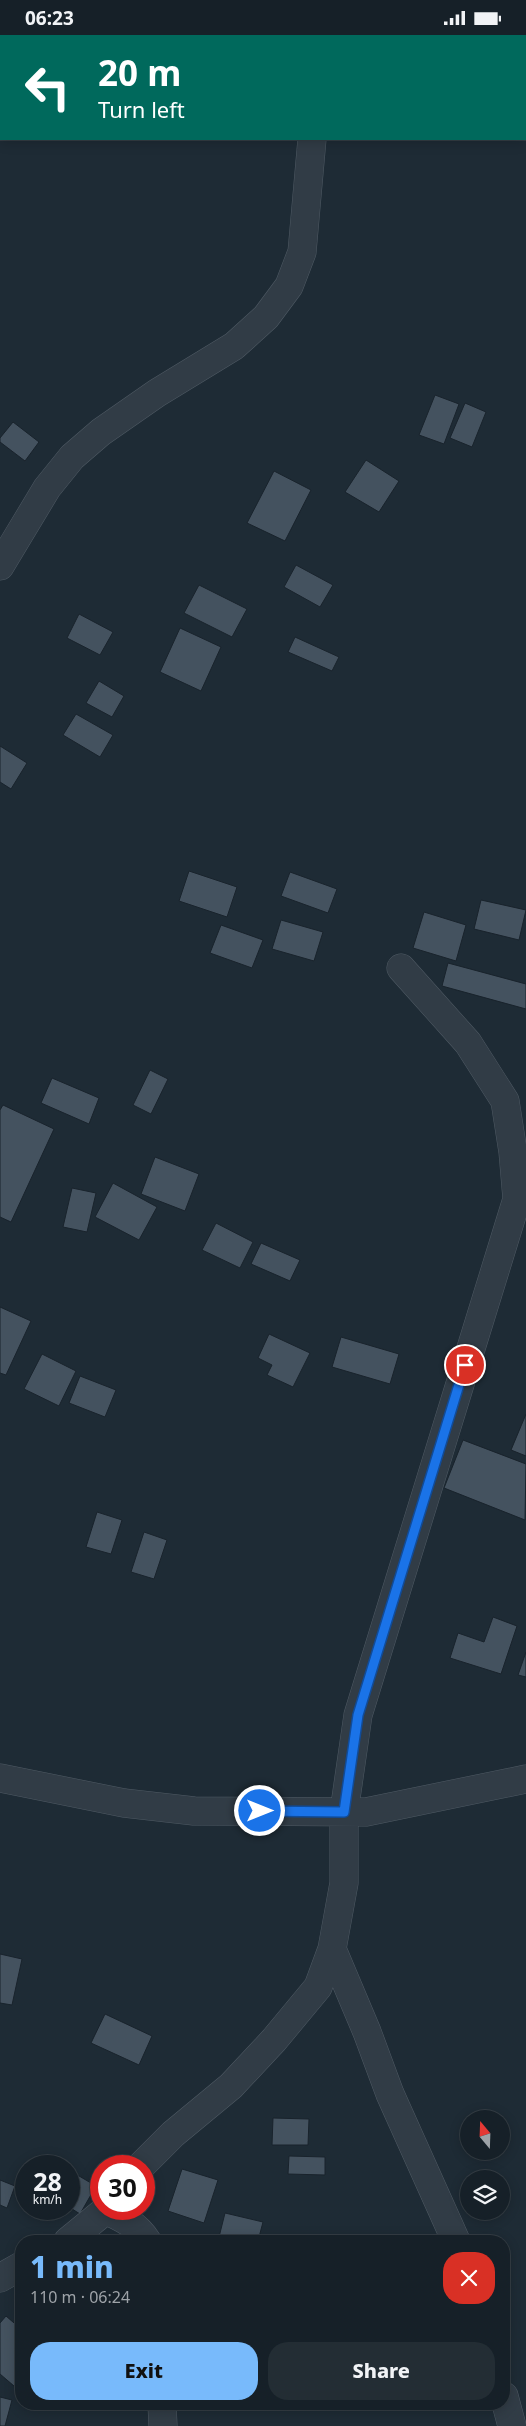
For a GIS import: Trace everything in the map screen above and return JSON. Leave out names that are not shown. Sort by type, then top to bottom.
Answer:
[{"type":"street","points":[[0,566],[47,488],[72,457],[100,432],[157,393],[234,347],[266,317],[289,286],[302,252],[312,140]]},
{"type":"street","points":[[152,2155],[173,2134],[231,2086],[274,2041],[318,1987],[332,1949],[344,1883],[344,1812],[358,1715],[517,1199],[513,1152],[505,1101],[468,1043],[401,968]]},
{"type":"street","points":[[0,1778],[124,1803],[194,1811],[344,1812],[366,1812],[395,1808],[526,1779]]},
{"type":"street","points":[[332,1949],[367,2032],[390,2094],[453,2235]]},
{"type":"street","points":[[75,2235],[93,2220]]},
{"type":"street","points":[[126,2220],[141,2230],[144,2235]]},
{"type":"street","points":[[0,2278],[15,2269]]},
{"type":"street","points":[[162,2410],[163,2426]]},
{"type":"street","points":[[508,2410],[512,2426]]},
{"type":"building","points":[[435,395],[459,404],[444,444],[419,435]]},
{"type":"building","points":[[465,403],[486,412],[472,447],[450,438]]},
{"type":"building","points":[[13,422],[39,442],[25,461],[0,442],[0,438]]},
{"type":"building","points":[[366,460],[399,481],[379,512],[345,492]]},
{"type":"building","points":[[274,471],[311,490],[285,541],[247,523]]},
{"type":"building","points":[[296,565],[333,585],[320,607],[284,587]]},
{"type":"building","points":[[199,585],[247,609],[232,637],[184,613]]},
{"type":"building","points":[[79,614],[113,632],[100,655],[67,638]]},
{"type":"building","points":[[180,628],[221,647],[201,691],[160,672]]},
{"type":"building","points":[[295,637],[339,657],[332,671],[288,652]]},
{"type":"building","points":[[99,681],[124,696],[112,717],[86,703]]},
{"type":"building","points":[[76,714],[113,735],[100,757],[63,735]]},
{"type":"building","points":[[0,746],[27,763],[11,789],[0,782]]},
{"type":"building","points":[[189,871],[237,887],[227,917],[179,901]]},
{"type":"building","points":[[290,872],[337,889],[328,913],[281,896]]},
{"type":"building","points":[[481,900],[526,910],[519,940],[474,929]]},
{"type":"building","points":[[424,912],[466,925],[456,961],[413,948]]},
{"type":"building","points":[[281,920],[323,932],[314,961],[272,949]]},
{"type":"building","points":[[221,925],[263,940],[252,968],[210,953]]},
{"type":"building","points":[[448,963],[526,984],[526,1009],[442,986]]},
{"type":"building","points":[[150,1070],[168,1079],[151,1114],[133,1105]]},
{"type":"building","points":[[52,1078],[99,1098],[89,1124],[41,1103]]},
{"type":"building","points":[[3,1105],[54,1129],[11,1222],[0,1217],[0,1110]]},
{"type":"building","points":[[155,1157],[199,1174],[185,1211],[141,1194]]},
{"type":"building","points":[[113,1183],[157,1207],[139,1240],[95,1217]]},
{"type":"building","points":[[72,1188],[96,1193],[87,1232],[63,1227]]},
{"type":"building","points":[[216,1223],[253,1242],[240,1268],[202,1250]]},
{"type":"building","points":[[261,1243],[300,1260],[290,1281],[251,1264]]},
{"type":"building","points":[[0,1307],[31,1321],[6,1375],[0,1373]]},
{"type":"building","points":[[269,1334],[310,1353],[293,1387],[267,1375],[272,1365],[258,1358]]},
{"type":"building","points":[[341,1337],[399,1354],[390,1384],[332,1367]]},
{"type":"building","points":[[42,1354],[76,1371],[59,1406],[24,1389]]},
{"type":"building","points":[[80,1376],[116,1390],[105,1417],[69,1403]]},
{"type":"building","points":[[526,1414],[526,1456],[511,1450]]},
{"type":"building","points":[[463,1440],[526,1464],[525,1520],[444,1488]]},
{"type":"building","points":[[97,1512],[122,1520],[111,1554],[86,1547]]},
{"type":"building","points":[[144,1532],[167,1540],[154,1579],[131,1572]]},
{"type":"building","points":[[493,1617],[517,1626],[501,1674],[450,1658],[458,1633],[484,1642]]},
{"type":"building","points":[[526,1652],[526,1677],[518,1675]]},
{"type":"building","points":[[0,1954],[22,1959],[12,2005],[0,2003]]},
{"type":"building","points":[[105,2014],[152,2036],[139,2065],[91,2043]]},
{"type":"building","points":[[273,2118],[309,2119],[308,2145],[272,2145]]},
{"type":"building","points":[[289,2156],[325,2157],[325,2175],[288,2174]]},
{"type":"building","points":[[182,2169],[218,2180],[204,2223],[168,2211]]},
{"type":"building","points":[[80,2177],[90,2182],[90,2196],[80,2214]]},
{"type":"building","points":[[0,2180],[15,2186],[7,2208],[0,2205]]},
{"type":"building","points":[[225,2213],[263,2222],[260,2235],[220,2235]]},
{"type":"building","points":[[6,2316],[15,2324],[14,2386],[0,2374],[0,2323]]},
{"type":"building","points":[[0,2397],[12,2400],[5,2426],[0,2426]]},
{"type":"route","points":[[260,1811],[344,1812],[358,1715],[465,1365]]}]
